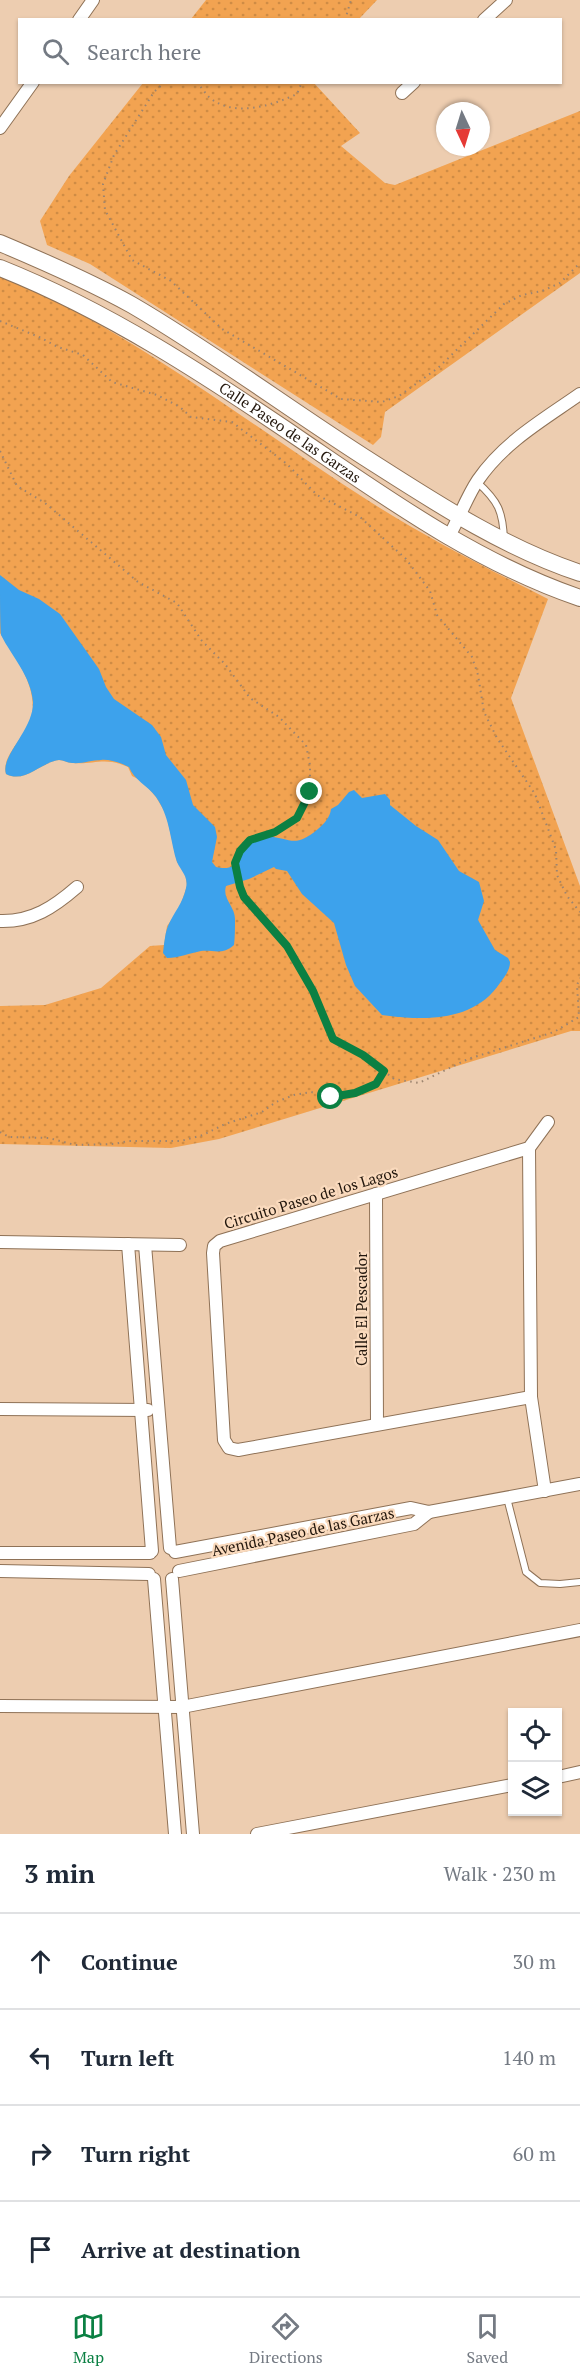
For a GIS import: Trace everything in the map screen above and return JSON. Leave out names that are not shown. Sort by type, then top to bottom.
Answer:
[{"type":"street","points":[[80,18],[93,0]]},
{"type":"street","points":[[486,18],[506,0]]},
{"type":"street","points":[[0,128],[32,84]]},
{"type":"street","points":[[402,93],[412,84]]},
{"type":"street","name":"Calle Paseo de las Garzas","points":[[0,243],[62,269],[132,306],[460,517],[558,566],[580,573]]},
{"type":"street","name":"Calle Paseo de las Garzas","points":[[0,268],[42,285],[113,321],[285,429],[448,538],[542,585],[580,598]]},
{"type":"street","points":[[448,538],[477,482],[512,441],[580,394]]},
{"type":"street","points":[[0,921],[24,919],[41,913],[76,887]]},
{"type":"street","points":[[545,1491],[531,1397],[529,1148],[548,1122]]},
{"type":"street","name":"Circuito Paseo de los Lagos","points":[[529,1148],[220,1241],[214,1246],[213,1253],[224,1440],[229,1448],[238,1449],[531,1397]]},
{"type":"street","name":"Calle El Pescador","points":[[376,1194],[377,1423]]},
{"type":"street","points":[[0,1242],[180,1245]]},
{"type":"street","points":[[128,1244],[151,1552]]},
{"type":"street","points":[[145,1245],[172,1550],[179,1558],[175,1575],[193,1834]]},
{"type":"street","points":[[0,1409],[141,1411],[158,1409]]},
{"type":"street","name":"Avenida Paseo de las Garzas","points":[[172,1550],[411,1508],[429,1512],[580,1484]]},
{"type":"street","name":"Avenida Paseo de las Garzas","points":[[175,1575],[414,1524],[429,1512]]},
{"type":"street","points":[[172,1550],[158,1548],[151,1552],[146,1560],[152,1577],[166,1708],[175,1834]]},
{"type":"street","points":[[0,1552],[151,1552]]},
{"type":"street","points":[[0,1571],[152,1577],[163,1582],[175,1575]]},
{"type":"street","points":[[0,1706],[183,1707],[580,1630]]},
{"type":"street","points":[[562,1775],[580,1772]]},
{"type":"street","points":[[257,1834],[508,1786]]},
{"type":"lane","points":[[477,482],[495,498],[503,518],[504,540]]},
{"type":"lane","points":[[507,1498],[526,1572],[540,1583],[580,1582]]},
{"type":"path","points":[[346,18],[351,0]]},
{"type":"path","points":[[163,84],[154,92],[114,155],[103,184],[105,210],[132,260],[171,281],[222,329],[341,399],[382,402],[399,396],[438,368],[504,304],[522,295],[542,291],[560,283],[580,263]]},
{"type":"path","points":[[199,84],[209,97],[229,108],[261,107],[281,102],[297,94],[301,84]]},
{"type":"path","points":[[0,321],[58,347],[83,355],[112,382],[157,395],[180,407],[191,417],[232,422],[287,464],[317,495],[360,517],[406,560],[430,591],[437,615],[472,657],[478,675],[484,711],[497,738],[535,794],[556,850],[557,875],[567,896],[580,912]]},
{"type":"path","points":[[0,451],[17,486],[45,503],[138,582],[177,603],[202,641],[225,664],[250,699],[279,717],[306,745],[310,765],[310,792],[297,818],[275,832],[250,840],[240,851],[235,863],[244,897],[287,946],[313,991],[333,1039],[363,1055],[394,1079],[419,1083],[468,1059],[554,1032],[580,1017],[577,985],[580,978]]},
{"type":"path","points":[[0,1132],[9,1137],[49,1138],[75,1145],[114,1144],[128,1141],[181,1141],[262,1112],[276,1102],[294,1095],[311,1092],[331,1097],[355,1093],[376,1084],[384,1071]]},
{"type":"shaded area","points":[[206,0],[377,0],[360,18],[192,18]]},
{"type":"shaded area","points":[[142,84],[315,84],[360,133],[341,146],[385,183],[395,185],[468,156],[490,156],[490,147],[580,111],[580,273],[385,412],[381,437],[373,445],[90,264],[47,245],[40,221],[69,176]]},
{"type":"shaded area","points":[[0,275],[98,324],[190,381],[393,516],[548,599],[511,698],[580,886],[580,1031],[571,1031],[219,1139],[171,1148],[0,1144],[0,1006],[45,1005],[101,988],[150,946],[164,945],[167,926],[179,909],[187,886],[185,872],[177,862],[166,814],[156,797],[142,781],[132,776],[128,767],[106,761],[72,763],[59,760],[20,776],[6,774],[7,760],[30,722],[33,704],[24,672],[0,633]]},
{"type":"water","points":[[0,575],[19,590],[39,599],[60,614],[99,669],[114,699],[152,725],[161,737],[166,755],[186,780],[193,805],[215,827],[217,837],[212,862],[216,867],[233,866],[247,846],[265,836],[293,841],[303,839],[323,824],[331,809],[338,805],[349,792],[354,790],[362,798],[385,794],[390,800],[390,805],[438,840],[459,871],[479,882],[484,901],[478,920],[495,950],[508,958],[510,962],[500,983],[489,996],[462,1012],[431,1018],[382,1015],[355,986],[346,965],[334,923],[302,894],[287,871],[274,867],[249,879],[226,886],[226,895],[234,914],[234,945],[222,951],[201,951],[167,958],[163,953],[166,932],[183,898],[187,883],[177,863],[164,811],[156,797],[129,767],[108,760],[70,763],[59,760],[20,776],[6,774],[5,767],[8,759],[28,722],[33,702],[25,675],[1,635]]},
{"type":"route","points":[[310,792],[297,818],[275,832],[250,840],[240,851],[235,863],[244,897],[287,946],[313,991],[333,1039],[363,1055],[384,1071],[376,1084],[355,1093],[331,1097]]}]
